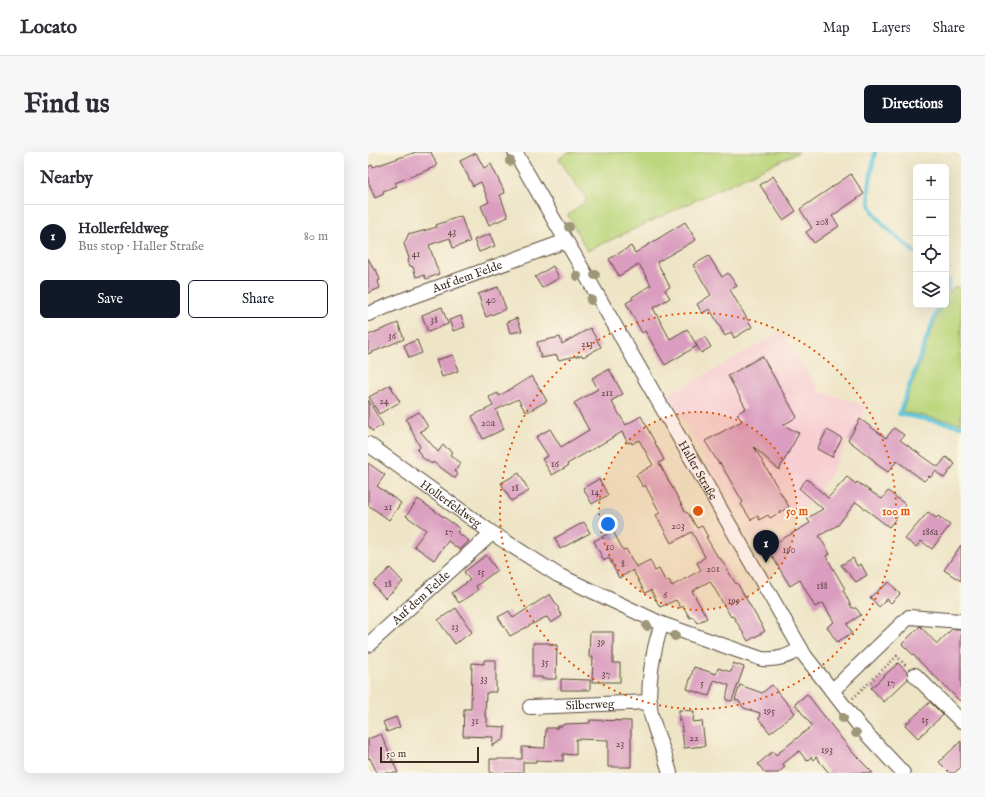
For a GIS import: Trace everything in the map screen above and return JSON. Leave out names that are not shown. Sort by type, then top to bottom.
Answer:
[{"type":"street","name":"Haller Straße","points":[[515,152],[801,649],[832,692],[861,728],[903,773]]},
{"type":"street","name":"Auf dem Felde","points":[[368,314],[566,241]]},
{"type":"street","name":"Hollerfeldweg","points":[[368,444],[492,533],[558,575],[662,624],[762,659],[774,660],[784,658],[801,649]]},
{"type":"street","name":"Auf dem Felde","points":[[368,645],[492,533]]},
{"type":"street","points":[[832,692],[909,617],[961,621]]},
{"type":"street","points":[[662,624],[656,640],[650,676],[650,702],[651,716],[670,773]]},
{"type":"street","points":[[915,675],[961,721]]},
{"type":"street","name":"Silberweg","points":[[530,707],[650,702]]},
{"type":"path","points":[[844,706],[897,656],[915,675]]},
{"type":"shaded area","points":[[781,332],[820,392],[867,406],[827,480],[794,520],[754,544],[669,395]]},
{"type":"green space","points":[[568,152],[799,152],[587,251],[568,215],[587,200],[559,159]]},
{"type":"green space","points":[[959,286],[961,288],[961,423],[902,412],[940,308],[949,308],[949,292],[953,288]]},
{"type":"building","points":[[416,152],[431,152],[437,166],[395,183],[397,186],[383,191],[384,194],[375,198],[368,181],[368,167],[372,165],[373,167]]},
{"type":"building","points":[[476,153],[484,168],[491,164],[505,193],[500,195],[508,217],[489,225],[481,206],[489,202],[481,182],[473,186],[460,161]]},
{"type":"building","points":[[851,174],[864,194],[832,216],[839,226],[814,243],[806,232],[812,228],[800,209]]},
{"type":"building","points":[[773,176],[796,211],[783,220],[760,185]]},
{"type":"building","points":[[461,216],[470,242],[453,248],[450,238],[429,245],[439,274],[426,279],[424,275],[416,277],[413,267],[410,266],[408,261],[409,258],[404,244],[409,233],[412,234],[437,227],[436,225]]},
{"type":"building","points":[[685,222],[696,240],[657,262],[670,287],[665,290],[670,298],[653,308],[670,339],[687,329],[697,346],[665,365],[645,331],[642,333],[626,303],[633,299],[632,297],[651,285],[639,264],[619,276],[609,259],[631,246],[635,253]]},
{"type":"building","points":[[490,234],[495,246],[479,252],[474,240]]},
{"type":"building","points":[[709,256],[722,277],[728,273],[737,286],[730,290],[752,327],[734,338],[731,332],[725,336],[710,309],[702,313],[697,304],[711,295],[693,265]]},
{"type":"building","points":[[368,258],[374,270],[376,269],[380,280],[378,281],[380,288],[368,293]]},
{"type":"building","points":[[553,266],[559,278],[542,288],[535,277]]},
{"type":"building","points":[[498,287],[506,309],[486,317],[478,294]]},
{"type":"building","points":[[442,307],[448,324],[428,332],[422,315]]},
{"type":"building","points":[[461,316],[465,327],[453,331],[449,320]]},
{"type":"building","points":[[517,318],[522,331],[510,333],[507,322]]},
{"type":"building","points":[[398,323],[404,339],[368,354],[368,335]]},
{"type":"building","points":[[590,328],[601,347],[583,357],[582,355],[558,360],[557,355],[541,358],[537,342],[560,337],[562,344]]},
{"type":"building","points":[[705,337],[711,347],[701,353],[695,343]]},
{"type":"building","points":[[417,340],[422,353],[409,358],[404,345]]},
{"type":"building","points":[[453,355],[458,371],[442,377],[436,360]]},
{"type":"building","points":[[762,356],[797,417],[783,425],[799,433],[779,470],[754,447],[789,507],[770,518],[768,515],[759,520],[758,516],[751,520],[741,504],[743,502],[705,441],[742,421],[737,414],[746,408],[728,376]]},
{"type":"building","points":[[609,369],[623,394],[611,401],[626,425],[641,416],[664,460],[659,463],[686,513],[688,513],[697,528],[702,526],[708,537],[706,537],[719,559],[720,558],[736,584],[737,583],[765,631],[748,641],[733,616],[731,617],[710,581],[692,591],[707,618],[697,623],[693,617],[690,618],[683,606],[681,608],[676,600],[660,607],[651,590],[645,593],[633,570],[619,578],[609,558],[604,561],[594,541],[613,531],[623,550],[626,549],[636,567],[650,560],[655,571],[659,569],[666,582],[669,580],[672,586],[701,570],[697,563],[705,557],[692,532],[671,543],[656,515],[660,513],[645,485],[643,487],[636,475],[653,465],[639,440],[632,444],[631,442],[628,443],[622,432],[567,464],[568,466],[552,475],[542,459],[548,456],[536,437],[550,429],[561,447],[589,430],[574,403],[598,389],[592,378]]},
{"type":"building","points":[[532,376],[547,401],[529,411],[525,411],[518,399],[496,410],[504,429],[483,439],[472,416],[493,406],[489,397],[498,393],[499,396]]},
{"type":"building","points":[[390,385],[400,402],[379,414],[369,397]]},
{"type":"building","points":[[368,400],[383,425],[372,431],[368,425]]},
{"type":"building","points":[[419,412],[428,427],[420,431],[438,452],[443,445],[452,452],[450,455],[461,463],[455,471],[458,475],[455,478],[433,462],[432,464],[420,456],[421,455],[417,450],[420,447],[406,419]]},
{"type":"building","points":[[860,419],[886,438],[894,428],[904,435],[900,440],[938,467],[946,457],[955,464],[944,478],[935,471],[931,477],[929,476],[924,481],[897,461],[888,472],[848,440]]},
{"type":"building","points":[[827,430],[842,438],[832,457],[817,449]]},
{"type":"building","points":[[368,463],[385,475],[377,486],[401,503],[389,520],[368,505]]},
{"type":"building","points":[[519,473],[529,491],[511,501],[501,483]]},
{"type":"building","points":[[847,477],[882,499],[888,491],[906,505],[889,527],[856,502],[838,525],[819,536],[830,554],[826,556],[845,589],[843,590],[852,608],[856,608],[861,615],[847,624],[852,633],[837,642],[827,627],[834,622],[823,603],[815,607],[800,580],[790,586],[767,548],[810,523],[807,518],[823,509],[799,488],[807,479],[828,498]]},
{"type":"building","points":[[599,479],[608,495],[592,504],[583,488]]},
{"type":"building","points":[[418,499],[455,525],[459,529],[457,532],[469,541],[460,550],[448,541],[434,560],[414,546],[426,530],[406,516]]},
{"type":"building","points":[[928,512],[936,518],[938,516],[950,525],[932,549],[921,541],[916,547],[905,539]]},
{"type":"building","points":[[584,522],[590,533],[560,549],[555,538]]},
{"type":"building","points":[[961,545],[961,581],[944,570]]},
{"type":"building","points":[[486,555],[497,570],[476,586],[478,590],[459,603],[452,593],[470,580],[464,572]]},
{"type":"building","points":[[853,558],[857,566],[861,564],[867,575],[856,582],[841,565]]},
{"type":"building","points":[[390,568],[403,582],[385,598],[373,584]]},
{"type":"building","points":[[889,582],[900,594],[891,603],[887,599],[879,607],[870,597]]},
{"type":"building","points":[[550,594],[562,616],[551,623],[547,617],[544,618],[510,636],[498,617],[509,611],[513,618]]},
{"type":"building","points":[[456,608],[472,632],[455,644],[438,620]]},
{"type":"building","points":[[920,626],[937,644],[952,629],[961,629],[961,702],[902,644]]},
{"type":"building","points":[[590,632],[613,632],[613,663],[620,663],[620,682],[592,682],[593,657],[589,657]]},
{"type":"building","points":[[533,643],[550,643],[550,645],[557,645],[556,679],[542,679],[542,677],[533,677]]},
{"type":"building","points":[[484,660],[496,660],[496,692],[486,693],[485,717],[487,717],[487,726],[505,727],[504,739],[492,746],[493,737],[463,736],[464,709],[471,709],[472,663],[484,664]]},
{"type":"building","points":[[733,663],[744,667],[732,701],[726,700],[729,685],[714,680],[709,696],[687,689],[694,667],[716,674],[718,668],[731,672]]},
{"type":"building","points":[[898,663],[907,672],[908,679],[884,702],[871,688]]},
{"type":"building","points":[[561,679],[590,680],[590,690],[561,690]]},
{"type":"building","points":[[740,685],[762,693],[772,685],[795,713],[770,733],[759,719],[760,713],[744,708],[739,701],[735,700]]},
{"type":"building","points":[[807,694],[853,753],[873,773],[829,773],[816,757],[813,760],[811,757],[807,761],[799,751],[783,764],[785,767],[778,773],[765,773],[758,764],[773,751],[776,755],[812,726],[795,704]]},
{"type":"building","points":[[930,702],[943,715],[918,738],[905,725]]},
{"type":"building","points":[[679,710],[694,711],[693,722],[702,721],[705,746],[684,748],[681,721],[679,721]]},
{"type":"building","points":[[396,717],[400,727],[387,732],[383,722]]},
{"type":"building","points":[[590,720],[631,721],[631,767],[608,767],[608,740],[576,739],[576,755],[563,754],[563,761],[536,760],[536,762],[523,762],[523,773],[490,773],[490,759],[522,759],[522,747],[545,748],[546,728],[558,728],[558,726],[562,726],[564,724],[590,723]]},
{"type":"building","points":[[381,734],[398,773],[377,773],[370,758],[368,759],[368,739]]},
{"type":"building","points":[[961,741],[961,767],[954,773],[950,773],[939,762]]},
{"type":"waterway","points":[[875,152],[869,187],[869,201],[871,207],[879,220],[897,238],[913,251]]},
{"type":"waterway","points":[[938,308],[899,414],[961,426]]},
{"type":"place","name":"Hollerfeldweg","points":[[766,563]]}]
